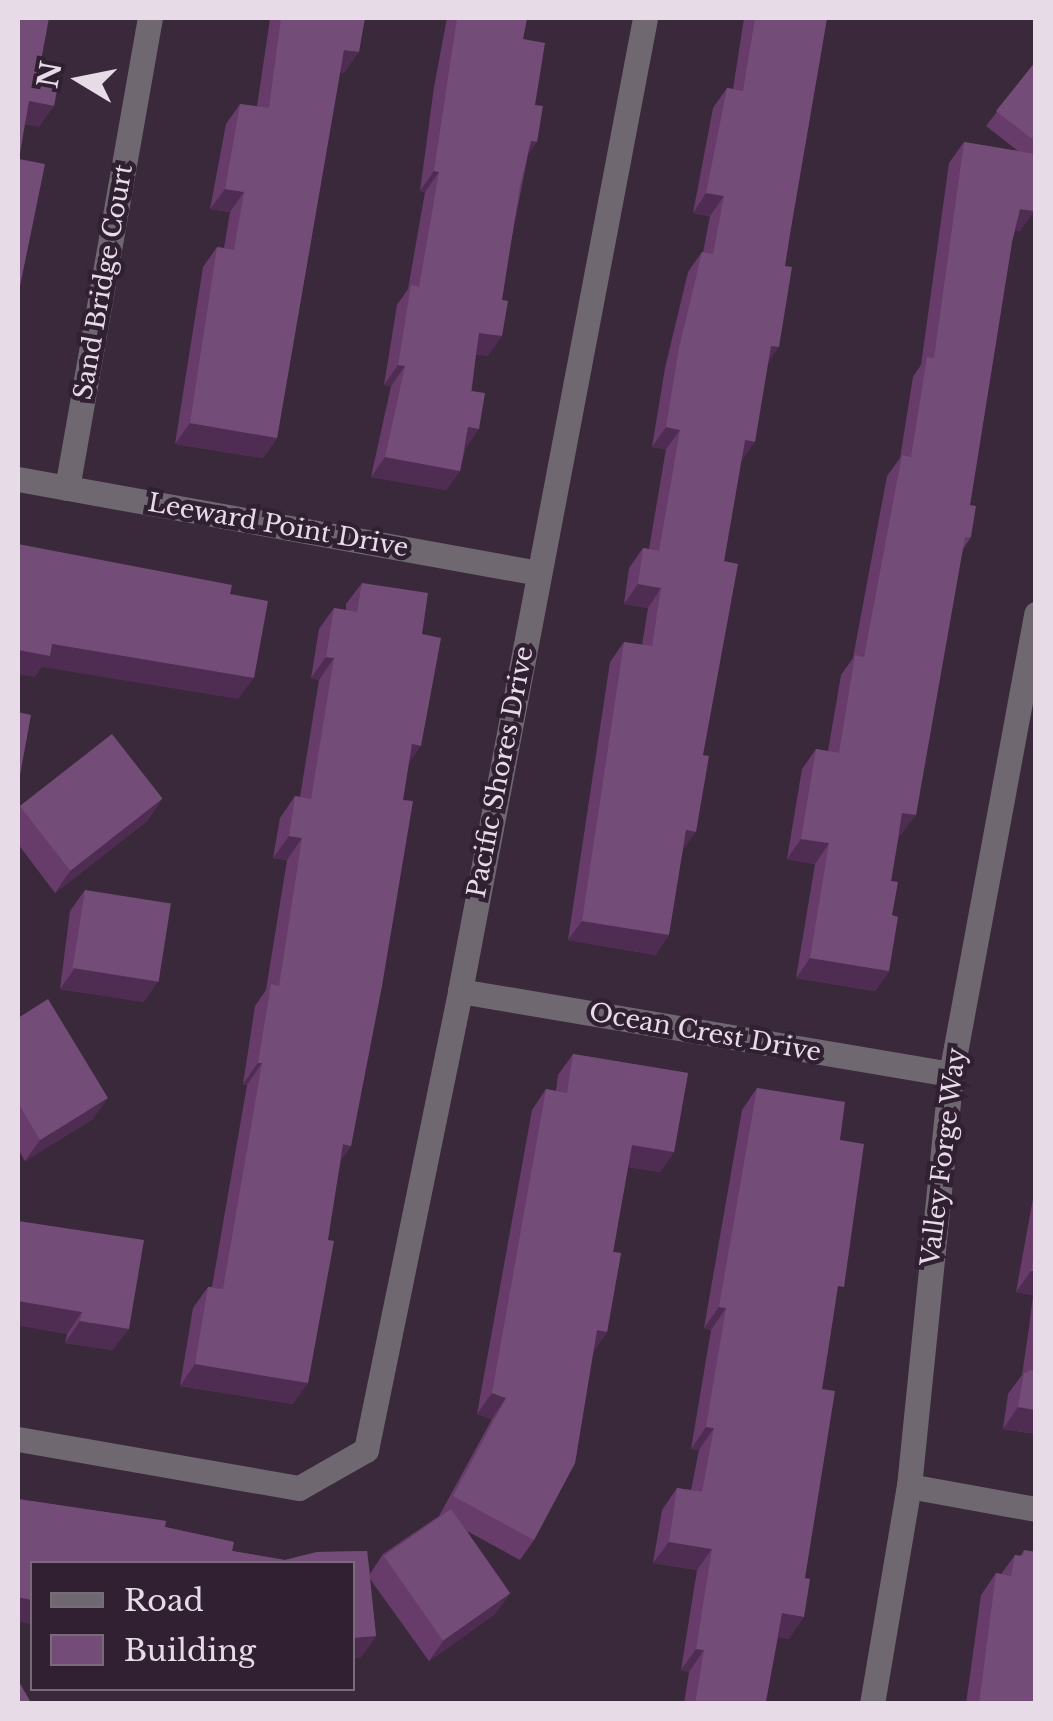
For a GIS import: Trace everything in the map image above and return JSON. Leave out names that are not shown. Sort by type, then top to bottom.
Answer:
[{"type":"street","name":"Sand Bridge Court","points":[[68,488],[150,18]]},
{"type":"street","name":"Pacific Shores Drive","points":[[18,1439],[299,1488],[366,1450],[460,991],[645,18]]},
{"type":"street","name":"Leeward Point Drive","points":[[18,479],[539,573]]},
{"type":"street","name":"Valley Forge Way","points":[[872,1704],[908,1486],[951,1074],[1036,614]]},
{"type":"street","name":"Ocean Crest Drive","points":[[460,991],[951,1074]]},
{"type":"street","points":[[908,1486],[1036,1509]]},
{"type":"building","points":[[18,18],[49,18],[40,66],[61,70],[54,106],[29,101],[19,159],[45,164],[18,296]]},
{"type":"building","points":[[281,18],[365,18],[359,52],[344,50],[277,438],[190,423],[217,247],[234,250],[244,192],[225,189],[240,104],[269,108]]},
{"type":"building","points":[[457,18],[527,18],[523,39],[545,43],[535,105],[543,106],[537,142],[531,141],[520,186],[502,300],[508,301],[502,336],[479,333],[471,391],[485,393],[479,429],[468,427],[460,471],[385,457],[405,366],[398,365],[411,285],[419,287],[439,172],[434,171]]},
{"type":"building","points":[[755,18],[827,18],[785,266],[792,267],[779,347],[771,346],[755,442],[745,440],[724,561],[738,564],[703,755],[709,756],[696,832],[686,830],[669,935],[582,921],[624,642],[652,646],[661,588],[638,584],[643,548],[659,551],[680,430],[666,427],[679,348],[702,252],[713,254],[724,196],[706,193],[727,88],[743,91]]},
{"type":"building","points":[[1036,61],[1036,142],[996,111]]},
{"type":"building","points":[[964,142],[1036,154],[1036,205],[1035,211],[1020,209],[1012,242],[970,505],[976,506],[971,537],[965,537],[916,815],[902,813],[891,881],[898,882],[892,915],[898,917],[889,971],[810,958],[829,843],[801,839],[816,749],[839,753],[855,655],[864,657],[902,455],[911,457],[927,357],[934,358]]},
{"type":"building","points":[[18,544],[232,585],[230,594],[268,601],[254,678],[52,644],[50,656],[18,650]]},
{"type":"building","points":[[362,583],[428,593],[422,634],[441,638],[421,746],[412,744],[403,800],[413,801],[351,1146],[343,1144],[328,1240],[334,1241],[308,1383],[195,1364],[208,1287],[223,1289],[262,1063],[258,1063],[271,984],[279,986],[302,838],[289,836],[295,796],[311,799],[334,658],[326,657],[334,608],[357,612]]},
{"type":"building","points":[[18,712],[31,715],[18,786]]},
{"type":"building","points":[[112,734],[162,799],[70,871],[20,806]]},
{"type":"building","points":[[85,890],[171,904],[159,982],[73,968]]},
{"type":"building","points":[[48,999],[108,1098],[40,1140],[18,1103],[18,1018]]},
{"type":"building","points":[[573,1054],[688,1073],[674,1152],[632,1145],[613,1252],[621,1253],[607,1332],[597,1330],[575,1463],[534,1540],[453,1496],[506,1398],[492,1393],[546,1089],[567,1093]]},
{"type":"building","points":[[757,1088],[845,1102],[840,1140],[864,1144],[844,1287],[838,1286],[822,1389],[835,1391],[805,1578],[810,1579],[804,1617],[782,1613],[766,1701],[775,1704],[695,1704],[704,1650],[696,1649],[712,1549],[669,1542],[677,1488],[702,1492],[714,1428],[706,1427],[726,1308],[719,1307]]},
{"type":"building","points":[[18,1221],[144,1240],[129,1329],[80,1321],[82,1312],[18,1301]]},
{"type":"building","points":[[1036,1244],[1036,1271],[1031,1271]]},
{"type":"building","points":[[1036,1362],[1036,1410],[1018,1407],[1024,1373],[1034,1369]]},
{"type":"building","points":[[18,1499],[166,1521],[165,1527],[234,1542],[232,1551],[285,1560],[317,1552],[367,1551],[376,1636],[355,1638],[355,1561],[30,1561],[30,1600],[18,1597]]},
{"type":"building","points":[[451,1509],[510,1593],[443,1640],[384,1556]]},
{"type":"building","points":[[1024,1550],[1036,1552],[1036,1704],[979,1704],[996,1573],[1011,1576],[1015,1555],[1023,1556]]},
{"type":"building","points":[[18,1680],[30,1701],[26,1704],[18,1704]]}]
